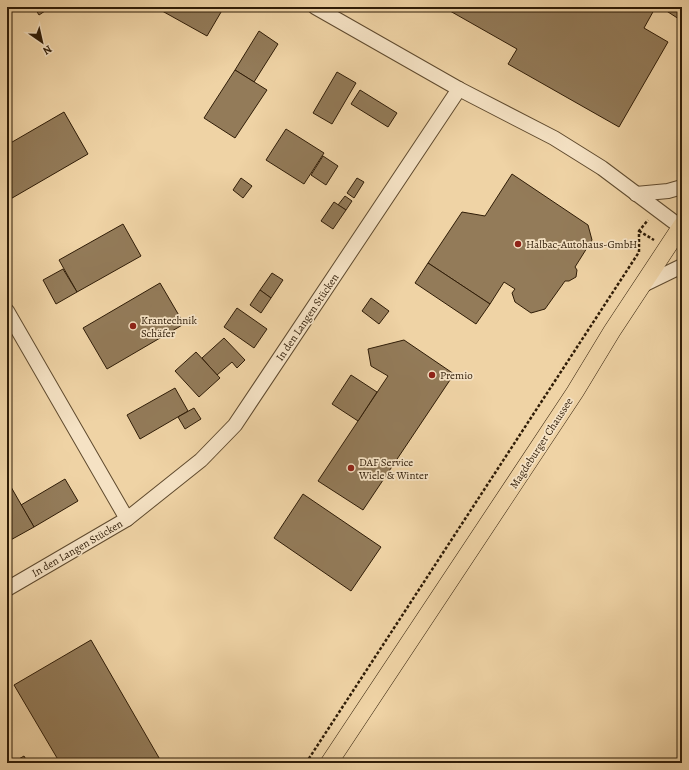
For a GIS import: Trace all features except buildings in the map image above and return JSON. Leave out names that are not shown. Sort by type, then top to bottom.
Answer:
[{"type":"main road","name":"Magdeburger Chaussee","points":[[329,763],[575,392],[682,227]]},
{"type":"street","points":[[315,7],[459,89],[554,138],[602,168],[682,227]]},
{"type":"street","name":"In den Langen Stücken","points":[[7,589],[127,519],[201,460],[235,425],[459,89]]},
{"type":"street","points":[[636,194],[668,191],[682,187]]},
{"type":"street","points":[[643,285],[682,266]]},
{"type":"street","name":"In den Langen Stücken","points":[[7,312],[127,519]]},
{"type":"path","points":[[306,763],[639,252],[639,231],[657,210]]},
{"type":"place","name":"Halbac-Autohaus-GmbH","points":[[518,244]]},
{"type":"place","name":"Krantechnik Schäfer","points":[[133,326]]},
{"type":"place","name":"Premio","points":[[432,375]]},
{"type":"place","name":"DAF Service Wiele & Winter","points":[[351,468]]}]
